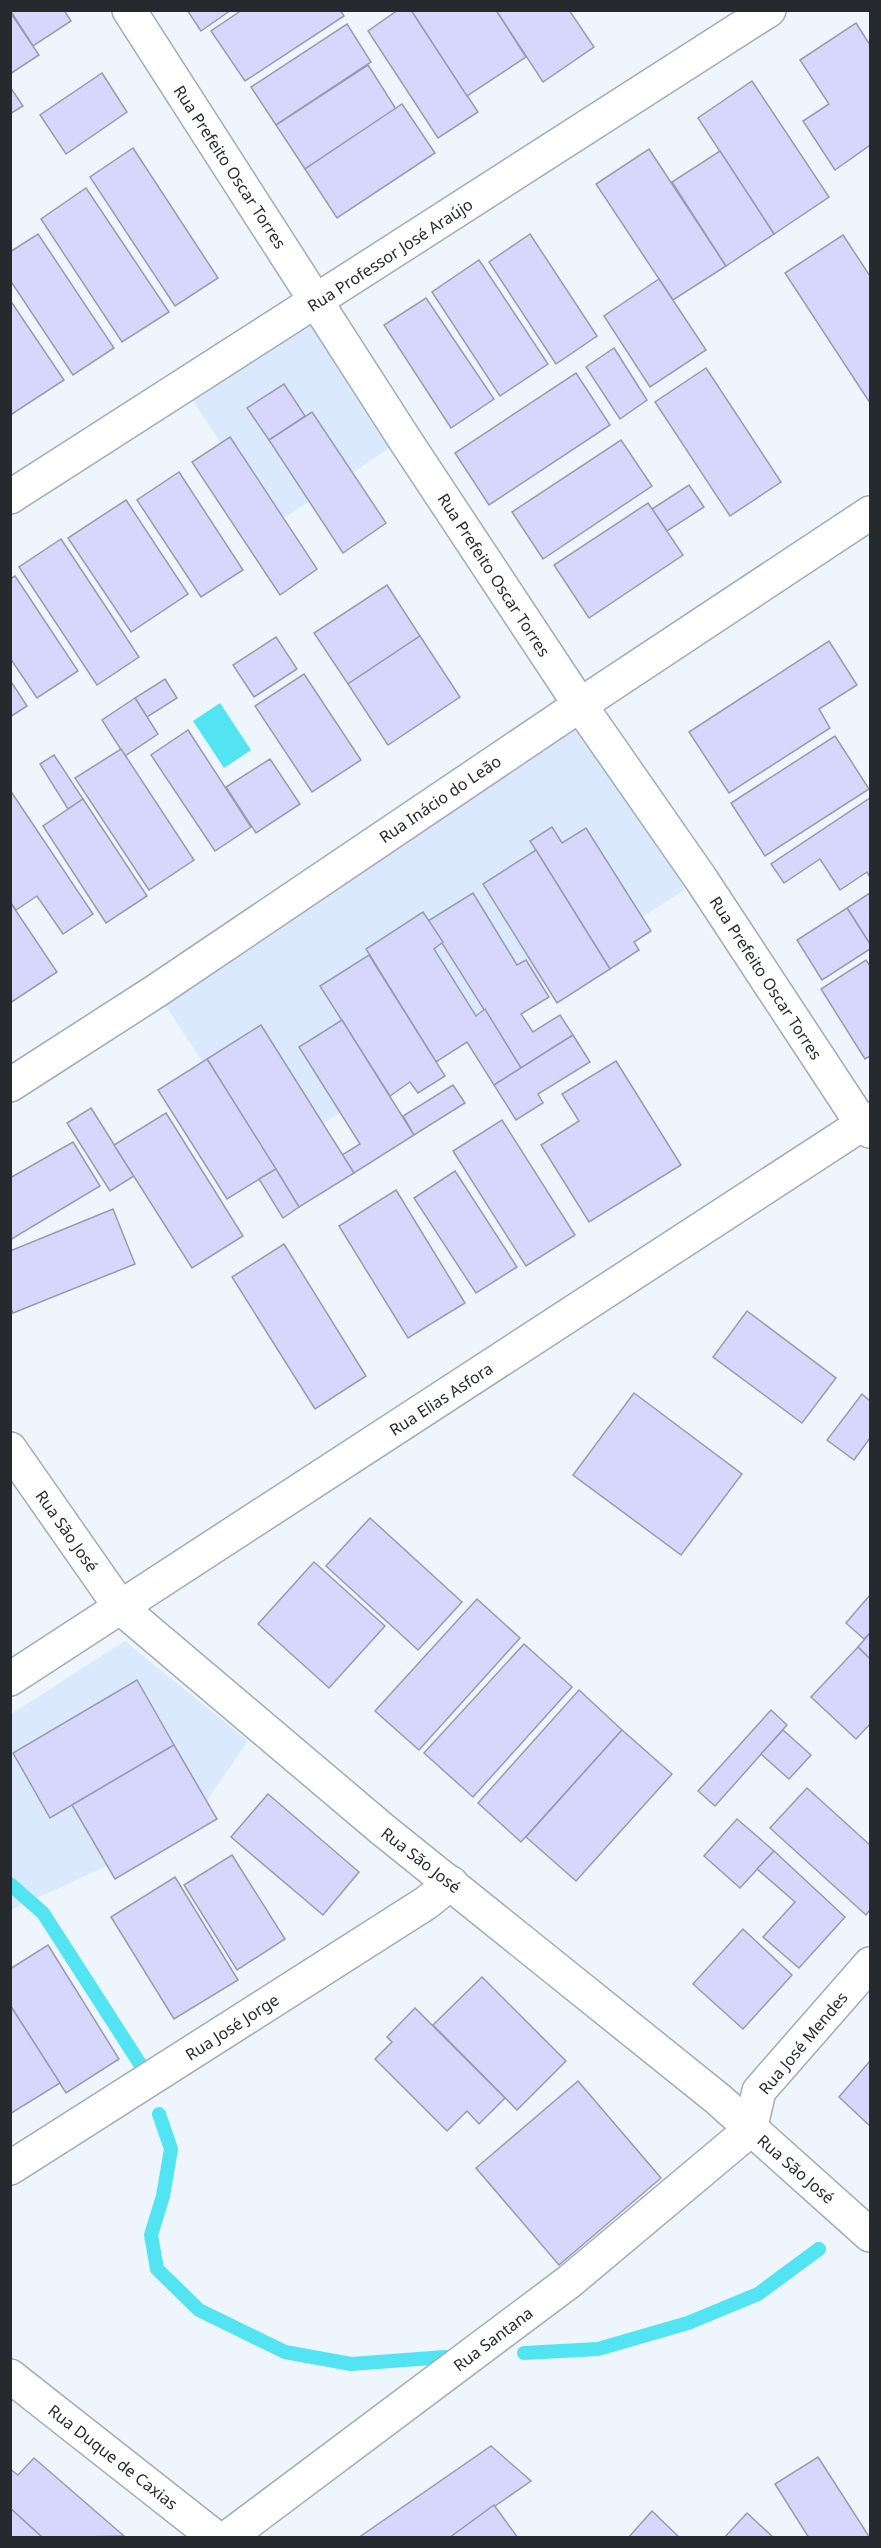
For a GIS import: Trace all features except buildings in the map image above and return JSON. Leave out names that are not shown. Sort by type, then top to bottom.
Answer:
[{"type":"street","name":"Rua Prefeito Oscar Torres","points":[[129,10],[405,440],[580,705],[868,1125]]},
{"type":"street","name":"Rua Professor José Araújo","points":[[10,497],[769,10]]},
{"type":"street","name":"Rua Inácio do Leão","points":[[10,1085],[156,991],[870,513]]},
{"type":"street","name":"Rua Elias Asfora","points":[[10,1679],[868,1125]]},
{"type":"street","name":"Rua São José","points":[[10,1449],[121,1608],[382,1829],[717,2099],[870,2235]]},
{"type":"street","name":"Rua José Jorge","points":[[10,2168],[416,1909],[451,1883]]},
{"type":"street","name":"Rua José Mendes","points":[[750,2130],[759,2091],[870,1964]]},
{"type":"street","name":"Rua Santana","points":[[227,2538],[570,2282],[750,2130]]},
{"type":"street","name":"Rua Duque de Caxias","points":[[10,2376],[216,2538]]},
{"type":"shaded area","points":[[320,298],[409,435],[275,524],[183,386]]},
{"type":"shaded area","points":[[591,712],[701,879],[267,1160],[156,991]]},
{"type":"shaded area","points":[[125,1641],[248,1741],[187,1829],[11,1910],[11,1714]]},
{"type":"water","points":[[220,703],[251,750],[224,768],[193,721]]},
{"type":"waterway","points":[[10,1884],[43,1913],[142,2067]]},
{"type":"waterway","points":[[159,2114],[171,2149],[163,2196],[151,2235],[157,2269],[199,2310],[285,2352],[351,2364],[445,2357]]},
{"type":"waterway","points":[[524,2353],[598,2349],[688,2323],[758,2294],[819,2249]]}]
